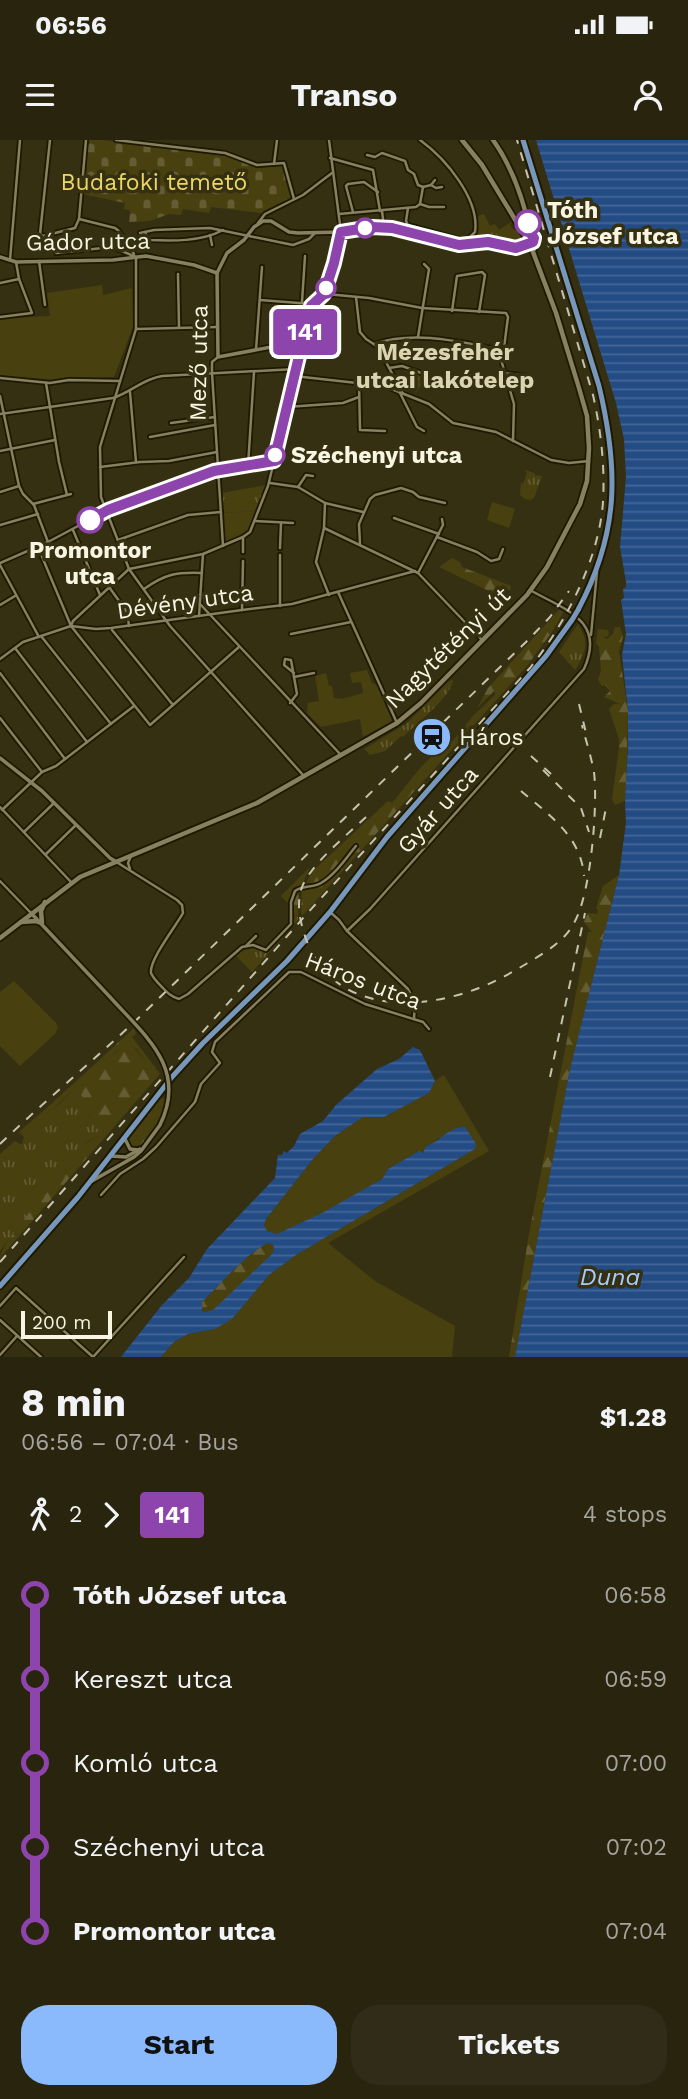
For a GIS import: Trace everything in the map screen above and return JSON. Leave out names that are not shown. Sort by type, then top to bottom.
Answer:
[{"type":"main road","points":[[462,140],[482,165],[528,239]]},
{"type":"main road","points":[[493,140],[511,169],[528,223],[528,239]]},
{"type":"main road","points":[[0,1286],[90,1182],[154,1098],[195,1052],[287,961],[330,912],[387,836],[546,656],[578,610],[597,570],[609,524],[613,483],[613,460],[606,417],[599,386],[523,140]]},
{"type":"main road","name":"Nagytétényi út","points":[[0,938],[71,882],[115,861],[257,803],[397,723],[483,641],[530,590],[547,567],[575,516],[584,490],[589,461],[589,433],[583,403],[556,313],[528,239]]},
{"type":"main road","points":[[20,922],[42,923],[41,911],[46,901]]},
{"type":"street","points":[[10,260],[20,140]]},
{"type":"street","points":[[50,140],[40,234],[43,236],[75,228],[79,219],[86,140]]},
{"type":"street","points":[[116,140],[225,153],[257,165],[285,164],[295,200]]},
{"type":"street","points":[[169,140],[170,147]]},
{"type":"street","points":[[274,164],[277,140]]},
{"type":"street","points":[[71,626],[73,621],[130,569],[203,554],[250,532],[269,483],[313,304],[324,294],[341,239],[329,140]]},
{"type":"street","points":[[408,208],[406,223],[462,240],[472,236],[476,224],[471,203],[448,167],[419,140]]},
{"type":"street","points":[[367,155],[375,157],[382,153],[405,161],[418,185],[442,187]]},
{"type":"street","points":[[330,158],[371,168],[376,179],[384,227]]},
{"type":"street","points":[[258,223],[265,214],[295,200],[332,173]]},
{"type":"street","points":[[431,186],[435,180]]},
{"type":"street","points":[[353,212],[346,186],[359,181],[378,192]]},
{"type":"street","points":[[339,214],[416,207],[420,204],[423,187]]},
{"type":"street","points":[[420,204],[444,207]]},
{"type":"street","points":[[271,220],[272,210]]},
{"type":"street","points":[[79,219],[115,228],[136,257],[136,329],[100,447],[101,497],[106,512],[130,569],[167,620],[305,777]]},
{"type":"street","points":[[258,223],[271,220],[289,232],[315,233],[384,227],[455,245],[488,242],[518,248],[528,239]]},
{"type":"street","name":"Mező utca","points":[[223,546],[212,373],[212,362],[218,357],[217,273],[227,253],[244,240],[258,223]]},
{"type":"street","points":[[140,233],[210,228],[293,245],[309,239],[315,233]]},
{"type":"street","points":[[145,232],[148,240],[177,242],[223,230]]},
{"type":"street","points":[[421,236],[423,230]]},
{"type":"street","points":[[210,235],[212,245]]},
{"type":"street","points":[[56,253],[112,247],[136,257]]},
{"type":"street","name":"Gádor utca","points":[[0,257],[16,262],[113,260],[150,256],[217,273]]},
{"type":"street","points":[[302,303],[305,256]]},
{"type":"street","points":[[39,261],[45,305]]},
{"type":"street","points":[[0,317],[30,314],[32,310],[19,279],[16,262]]},
{"type":"street","points":[[418,337],[429,269],[424,264]]},
{"type":"street","points":[[256,350],[262,267]]},
{"type":"street","points":[[452,311],[457,276],[482,272],[485,275],[479,312]]},
{"type":"street","points":[[178,274],[179,328]]},
{"type":"street","points":[[0,283],[19,279]]},
{"type":"street","points":[[324,294],[422,308],[507,314],[503,350],[504,373],[514,404],[513,441]]},
{"type":"street","points":[[356,297],[360,332],[381,351],[417,427],[424,431]]},
{"type":"street","points":[[260,300],[313,304]]},
{"type":"street","points":[[136,329],[218,327]]},
{"type":"street","points":[[374,344],[418,337],[439,338],[503,350]]},
{"type":"street","points":[[218,357],[303,341]]},
{"type":"street","points":[[389,368],[405,367],[454,385],[473,378],[507,382]]},
{"type":"street","points":[[2,413],[113,398],[153,377],[296,369]]},
{"type":"street","points":[[248,466],[254,372]]},
{"type":"street","points":[[504,373],[528,376]]},
{"type":"street","points":[[294,376],[384,386],[429,404],[453,423],[487,429],[551,460],[569,463],[589,461]]},
{"type":"street","points":[[0,378],[46,383],[69,380],[120,381]]},
{"type":"street","points":[[359,382],[360,430],[385,430]]},
{"type":"street","points":[[33,504],[69,494],[55,439],[46,383]]},
{"type":"street","points":[[130,391],[136,462]]},
{"type":"street","points":[[0,396],[19,486],[33,504],[48,542]]},
{"type":"street","points":[[287,407],[343,402],[359,397]]},
{"type":"street","points":[[171,423],[215,416]]},
{"type":"street","points":[[150,437],[215,425]]},
{"type":"street","points":[[0,451],[55,439]]},
{"type":"street","points":[[100,467],[169,461],[217,452]]},
{"type":"street","points":[[111,724],[40,636],[0,564],[106,512],[218,470],[274,461]]},
{"type":"street","points":[[298,487],[306,475],[313,476]]},
{"type":"street","points":[[269,483],[298,487],[325,503],[363,512]]},
{"type":"street","points":[[0,492],[19,486]]},
{"type":"street","points":[[360,544],[359,524],[363,512],[372,497],[380,493],[401,488],[419,497],[445,503]]},
{"type":"street","points":[[325,503],[324,528],[316,562],[329,595]]},
{"type":"street","points":[[118,540],[192,514],[221,512]]},
{"type":"street","points":[[0,525],[38,514]]},
{"type":"street","points":[[394,518],[477,552],[491,561],[499,559],[503,549]]},
{"type":"street","points":[[417,572],[443,525],[442,519]]},
{"type":"street","points":[[255,521],[293,523]]},
{"type":"street","points":[[280,548],[281,523]]},
{"type":"street","points":[[324,528],[417,572],[483,641]]},
{"type":"street","points":[[72,530],[100,595]]},
{"type":"street","points":[[243,537],[243,552]]},
{"type":"street","points":[[37,547],[71,626],[150,725],[239,647]]},
{"type":"street","points":[[199,616],[203,554]]},
{"type":"street","points":[[280,555],[280,606]]},
{"type":"street","points":[[242,610],[243,561]]},
{"type":"street","name":"Gyár utca","points":[[347,931],[370,909],[578,677],[588,660],[591,648],[597,570]]},
{"type":"street","name":"Dévény utca","points":[[0,659],[40,636],[71,626],[111,628],[280,606],[417,572]]},
{"type":"street","points":[[144,589],[158,579],[172,574],[202,573]]},
{"type":"street","points":[[109,587],[128,613],[129,626]]},
{"type":"street","points":[[530,590],[571,613],[591,635]]},
{"type":"street","points":[[338,592],[397,723]]},
{"type":"street","points":[[0,605],[16,596]]},
{"type":"street","points":[[200,604],[342,756]]},
{"type":"street","points":[[291,634],[351,622]]},
{"type":"street","points":[[111,628],[172,706]]},
{"type":"street","points":[[15,648],[87,742]]},
{"type":"street","points":[[0,673],[65,759]]},
{"type":"street","points":[[290,703],[297,696],[294,675],[314,673]]},
{"type":"street","points":[[71,882],[1,808],[42,772],[65,759],[135,706]]},
{"type":"street","points":[[0,718],[42,772]]},
{"type":"street","points":[[0,726],[4,723]]},
{"type":"street","name":"Háros utca","points":[[0,758],[54,802],[115,861],[177,900],[183,913],[151,969],[153,977],[172,997],[179,999],[239,949],[253,945],[267,950],[289,927],[295,891],[324,881],[356,846]]},
{"type":"street","points":[[0,768],[6,762]]},
{"type":"street","points":[[24,832],[54,802]]},
{"type":"street","points":[[45,855],[76,825]]},
{"type":"street","points":[[130,869],[128,863],[132,855]]},
{"type":"street","points":[[0,881],[155,1047],[165,1065],[170,1098],[160,1125],[134,1157],[90,1182]]},
{"type":"street","points":[[330,912],[408,989],[415,1002],[414,1019]]},
{"type":"street","points":[[246,946],[256,936]]},
{"type":"street","name":"Háros utca","points":[[101,1195],[120,1174],[156,1147],[195,1102],[201,1084],[220,1063],[212,1052],[215,1042],[286,974],[301,972],[365,1004],[414,1019],[429,1029]]},
{"type":"street","points":[[124,1137],[130,1149],[140,1149]]},
{"type":"street","points":[[121,1165],[113,1163],[110,1156],[126,1157],[147,1143]]},
{"type":"street","points":[[0,1306],[16,1288],[93,1357],[184,1257]]},
{"type":"street","points":[[0,1320],[41,1357]]},
{"type":"street","points":[[0,1355],[18,1336]]},
{"type":"green space","name":"Budafoki temető","points":[[88,140],[227,156],[256,166],[282,164],[292,198],[262,213],[211,207],[209,213],[183,209],[181,215],[169,214],[150,221],[129,222],[130,210],[124,209],[125,203],[83,194]]},
{"type":"green space","points":[[484,214],[490,226],[495,224],[499,230],[513,221],[510,225],[514,231],[518,228],[522,233],[520,243],[514,246],[488,240],[457,244],[425,236],[466,240],[472,236],[476,217]]},
{"type":"green space","points":[[102,285],[103,295],[132,288],[133,327],[114,377],[57,380],[0,376],[0,319],[50,316],[47,293]]},
{"type":"green space","points":[[403,368],[441,385],[438,392],[421,385],[416,393]]},
{"type":"green space","points":[[525,470],[542,476],[531,500],[520,495],[521,483],[523,484],[527,473]]},
{"type":"green space","points":[[267,485],[257,511],[222,513],[221,493]]},
{"type":"green space","points":[[492,502],[515,509],[509,528],[487,520]]},
{"type":"green space","points":[[257,511],[246,532],[224,542],[222,513]]},
{"type":"green space","points":[[452,558],[460,562],[462,567],[511,586],[510,590],[506,591],[502,587],[493,593],[439,567]]},
{"type":"green space","points":[[559,610],[564,611],[527,666],[303,915],[301,914],[302,891],[312,872],[388,801],[392,803],[437,751],[442,754],[472,717],[496,694],[494,691],[477,708],[488,688]]},
{"type":"green space","points":[[578,624],[584,636],[585,647],[575,670],[559,652]]},
{"type":"green space","points":[[615,627],[620,627],[623,637],[619,651],[628,711],[626,799],[615,805],[612,799],[619,739],[609,709],[614,704],[620,704],[604,697],[610,691],[598,680],[601,671],[599,647],[596,643],[598,629],[608,630],[607,637],[602,636],[607,639],[613,634]]},
{"type":"green space","points":[[367,670],[372,683],[377,685],[392,721],[363,737],[360,719],[321,727],[307,713],[308,703],[319,701],[315,676],[326,673],[334,698],[342,699],[363,693],[361,682],[352,683],[350,673]]},
{"type":"green space","points":[[453,680],[440,702],[385,751],[370,755],[364,749],[406,724]]},
{"type":"green space","points":[[310,867],[299,891],[298,915],[295,916],[281,896]]},
{"type":"green space","points":[[619,875],[570,1069],[515,1357],[509,1357],[529,1234],[588,932],[592,932],[584,922],[588,913],[597,914],[596,908],[603,886]]},
{"type":"green space","points":[[298,915],[298,920],[252,972],[235,955],[249,947],[269,951]]},
{"type":"green space","points":[[14,981],[58,1027],[55,1034],[20,1066],[0,1046],[0,992]]},
{"type":"green space","points":[[134,1028],[136,1034],[132,1037],[152,1063],[147,1063],[136,1048],[126,1051],[118,1049],[110,1057],[95,1064]]},
{"type":"green space","points":[[133,1046],[160,1074],[0,1258],[8,1240],[66,1172],[76,1155],[92,1139],[103,1136],[104,1128],[96,1129],[78,1089],[57,1105],[51,1104],[95,1064],[119,1049],[126,1051]]},
{"type":"green space","points":[[444,1075],[489,1151],[328,1243],[375,1281],[455,1326],[452,1357],[161,1357],[174,1342],[189,1334],[214,1329],[232,1319],[269,1275],[296,1255],[475,1149],[438,1138],[426,1146],[423,1153],[419,1151],[388,1169],[382,1179],[322,1214],[277,1234],[267,1231],[264,1225],[313,1159],[335,1136],[363,1117],[384,1117],[429,1093],[435,1081]]},
{"type":"green space","points":[[75,1089],[80,1090],[89,1108],[89,1116],[104,1128],[103,1136],[92,1139],[82,1147],[66,1172],[0,1251],[0,1154],[15,1141],[22,1145],[24,1137],[19,1132],[51,1104],[57,1106]]},
{"type":"green space","points":[[160,1097],[167,1100],[160,1121],[146,1140],[134,1148],[127,1140]]},
{"type":"green space","points":[[269,1243],[273,1244],[274,1250],[256,1271],[213,1311],[202,1310],[202,1302],[234,1270]]},
{"type":"water","name":"Duna","points":[[536,140],[688,140],[688,1357],[515,1357],[570,1069],[619,875],[626,823],[628,745],[628,711],[622,655],[626,634],[621,600],[624,598],[623,589],[626,582],[620,547],[626,477],[624,439],[616,403]]},
{"type":"water","points":[[413,1047],[420,1050],[435,1081],[429,1093],[384,1117],[363,1117],[335,1136],[313,1159],[266,1219],[264,1225],[267,1231],[277,1234],[322,1213],[382,1179],[388,1169],[419,1151],[423,1153],[426,1146],[459,1127],[465,1127],[476,1144],[475,1149],[296,1255],[269,1275],[232,1319],[215,1329],[188,1334],[174,1342],[161,1357],[121,1357],[162,1305],[189,1278],[207,1249],[275,1178],[278,1155],[282,1155],[284,1151],[287,1153],[300,1134],[323,1121],[336,1105],[377,1069],[399,1059]],"holes":[[[269,1243],[273,1245],[272,1254],[213,1310],[202,1311],[202,1302],[244,1260],[261,1247]]]},
{"type":"railway","points":[[0,1262],[304,917],[530,668],[556,632],[578,590],[595,546],[600,524],[603,502],[600,435],[593,395],[517,140]]},
{"type":"railway","points":[[0,1144],[134,1022],[528,640],[550,617],[569,591]]},
{"type":"railway","points":[[579,704],[586,733]]},
{"type":"railway","points":[[366,817],[321,859],[302,887],[299,900],[301,920],[306,939],[319,963],[336,981],[356,993],[379,1000],[404,1003],[430,1001],[485,986],[515,971],[553,946],[570,930],[580,910],[589,871],[595,805],[594,772],[582,725]]},
{"type":"railway","points":[[531,756],[551,774]]},
{"type":"railway","points":[[543,770],[581,808],[589,832]]},
{"type":"railway","points":[[521,791],[570,838],[582,862],[584,876]]},
{"type":"railway","points":[[600,838],[607,803]]},
{"type":"railway","points":[[550,1077],[585,913]]},
{"type":"bus line","name":"141","points":[[90,520],[108,510],[214,471],[274,461],[311,306],[324,294],[341,232],[384,227],[448,244],[488,242],[516,248],[533,242],[528,223]]},
{"type":"place","name":"Tóth József utca","points":[[528,223]]},
{"type":"place","name":"Széchenyi utca","points":[[275,455]]},
{"type":"place","name":"Promontor utca","points":[[90,520]]},
{"type":"place","name":"Háros","points":[[432,737]]},
{"type":"district","name":"Mézesfehér utcai lakótelep","points":[[445,366]]}]
